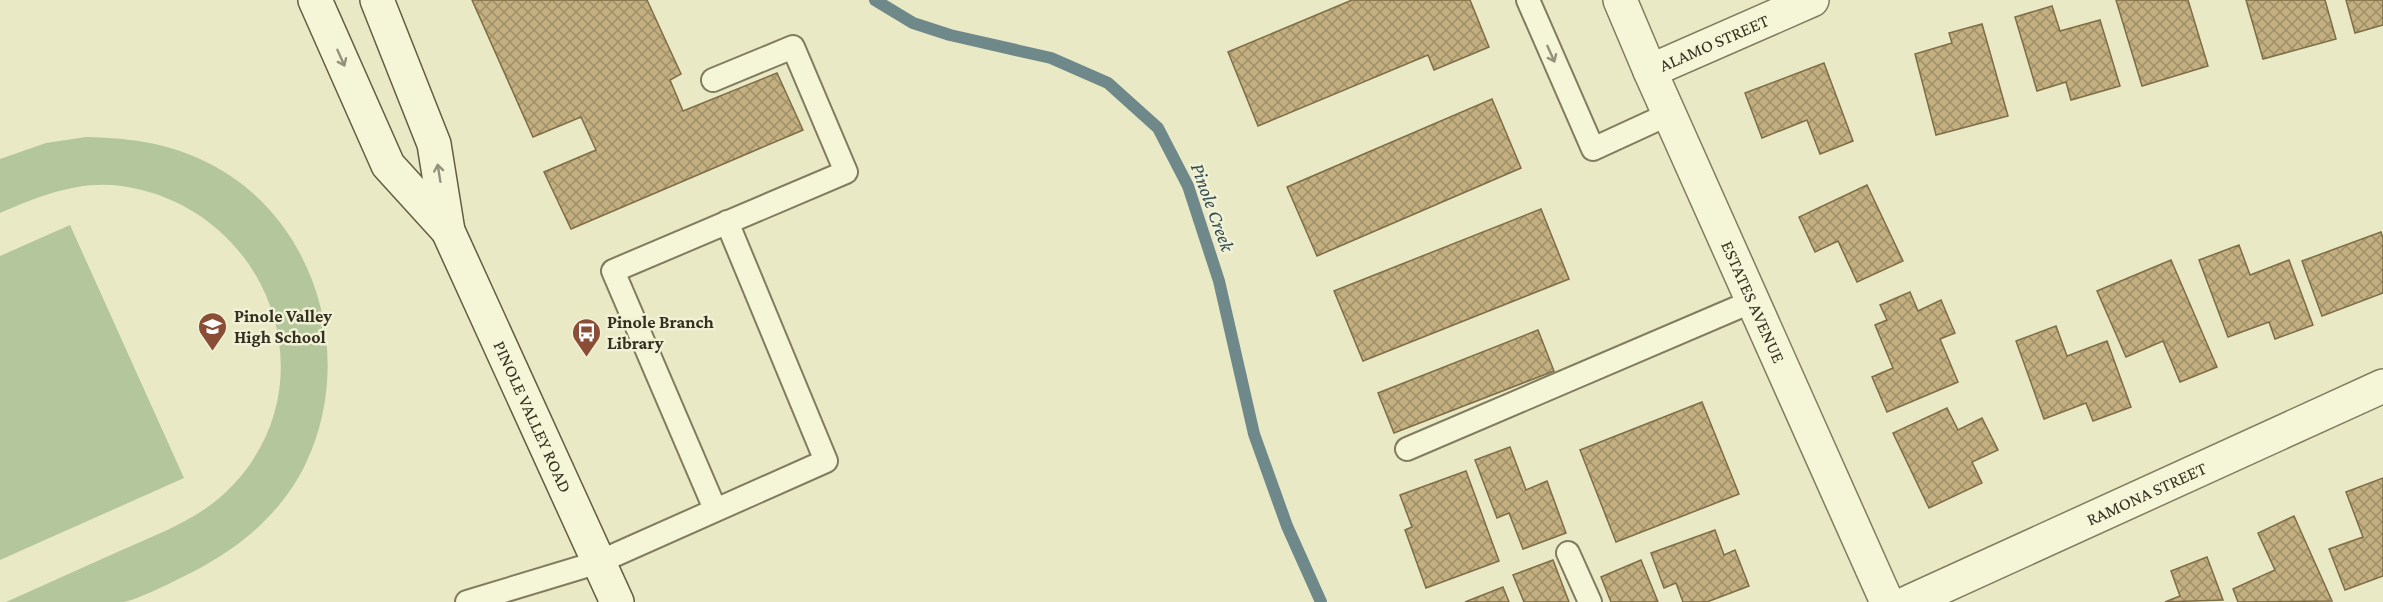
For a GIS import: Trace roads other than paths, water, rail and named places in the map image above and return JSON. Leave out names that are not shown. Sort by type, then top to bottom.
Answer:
[{"type":"street","name":"PINOLE VALLEY ROAD","points":[[377,0],[434,144],[448,231],[617,602]]},
{"type":"street","name":"ESTATES AVENUE","points":[[1620,0],[1887,602]]},
{"type":"street","name":"ALAMO STREET","points":[[1650,71],[1812,0]]},
{"type":"street","name":"PINOLE VALLEY ROAD","points":[[316,3],[388,165],[448,231]]},
{"type":"street","name":"RAMONA STREET","points":[[1909,602],[2383,387]]},
{"type":"lane","points":[[1528,0],[1593,149],[1669,114]]},
{"type":"lane","points":[[713,80],[793,47],[846,172],[613,270],[715,509]]},
{"type":"lane","points":[[467,602],[598,562],[826,461],[727,222]]},
{"type":"lane","points":[[1407,449],[1753,301]]},
{"type":"lane","points":[[1568,553],[1590,602]]},
{"type":"waterway","name":"Pinole Creek","points":[[875,0],[913,23],[950,35],[1051,58],[1108,83],[1158,128],[1188,186],[1219,281],[1254,434],[1287,526],[1321,602]]},
{"type":"place","name":"Pinole Valley High School","points":[[213,352]]},
{"type":"place","name":"Pinole Branch Library","points":[[586,358]]}]
